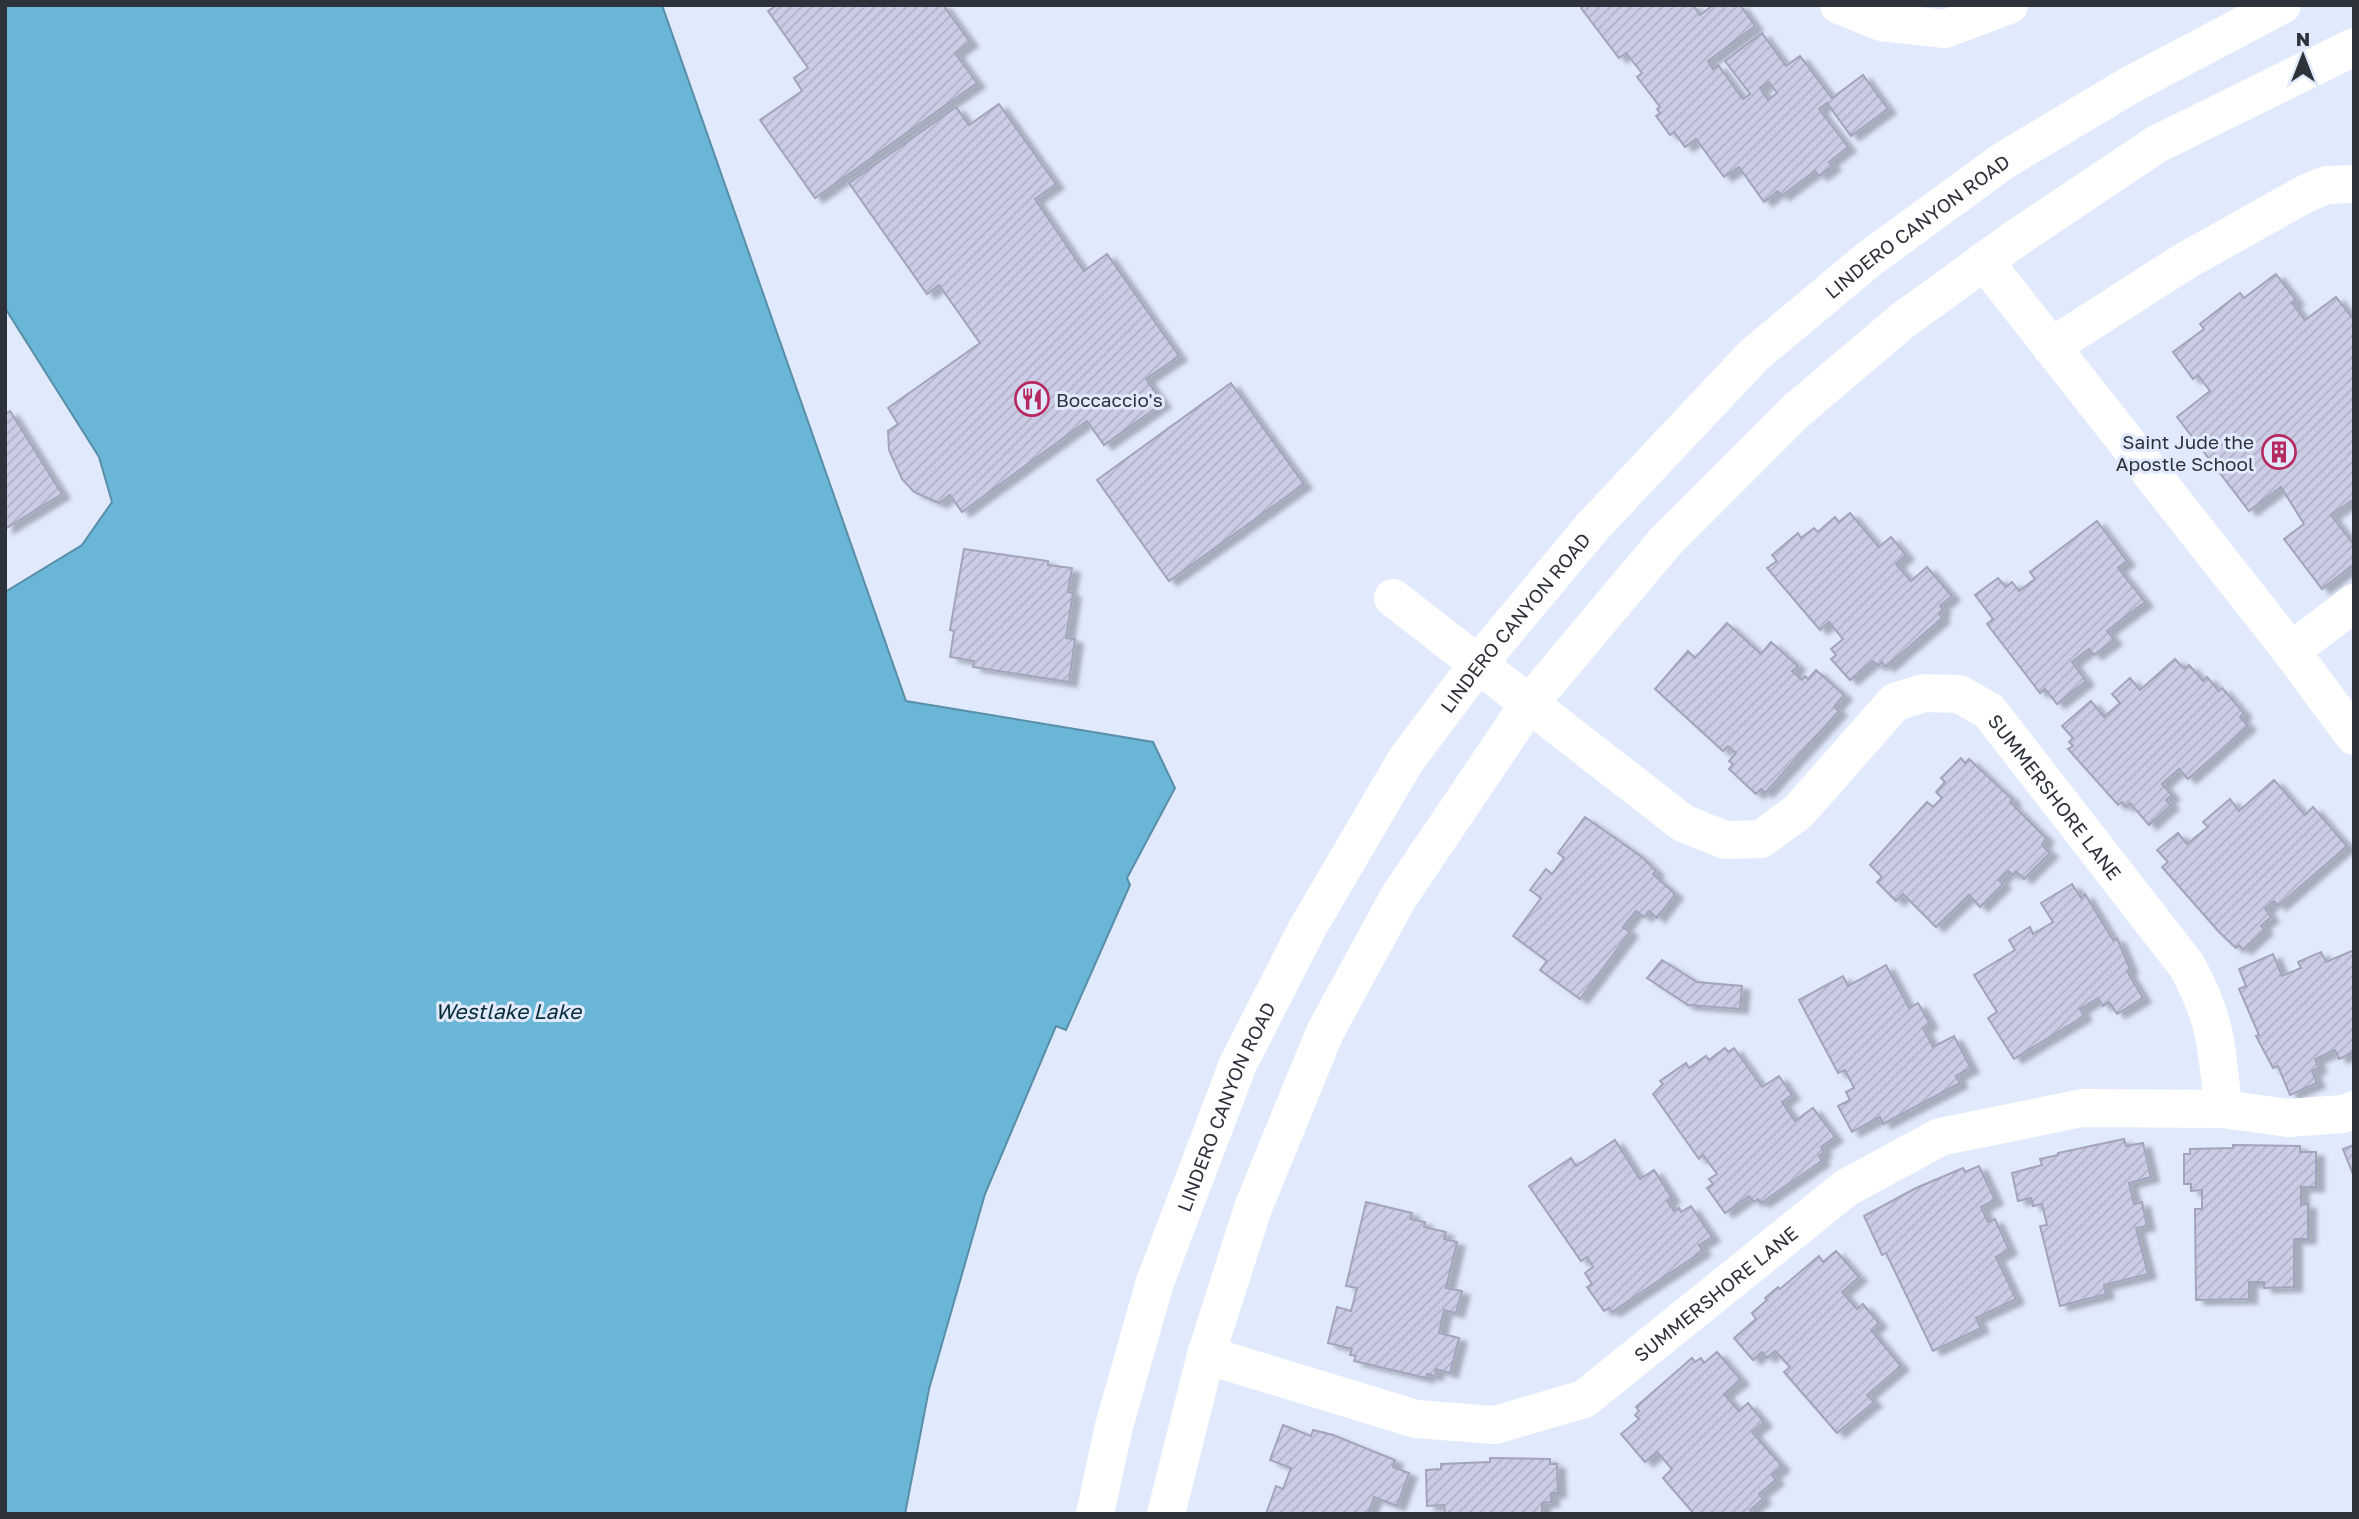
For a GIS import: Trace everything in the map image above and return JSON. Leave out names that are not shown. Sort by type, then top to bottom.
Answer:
[{"type":"street","points":[[1839,5],[1881,22],[1945,29],[2009,5]]},
{"type":"street","name":"LINDERO CANYON ROAD","points":[[1095,1514],[1114,1426],[1155,1282],[1238,1064],[1308,927],[1406,760],[1478,664],[1594,526],[1754,355],[1870,259],[2003,161],[2132,84],[2282,5]]},
{"type":"street","points":[[1166,1514],[1206,1355],[1253,1208],[1325,1032],[1398,898],[1529,704],[1665,542],[1796,411],[1902,321],[1984,261],[2157,144],[2354,47]]},
{"type":"street","points":[[2051,346],[2185,261],[2305,194],[2326,185],[2354,184]]},
{"type":"street","points":[[1984,261],[2291,651],[2354,736]]},
{"type":"street","name":"SUMMERSHORE LANE","points":[[1393,598],[1683,823],[1725,840],[1761,839],[1798,812],[1895,702],[1924,693],[1959,694],[1989,711],[2187,966],[2207,1003],[2215,1029],[2223,1109]]},
{"type":"street","points":[[2291,651],[2354,603]]},
{"type":"street","name":"SUMMERSHORE LANE","points":[[1206,1355],[1416,1419],[1495,1425],[1584,1399],[1846,1188],[1940,1137],[2082,1108],[2223,1109],[2287,1118],[2343,1114],[2354,1110]]},
{"type":"water","name":"Westlake Lake","points":[[5,5],[662,5],[906,701],[1153,742],[1175,788],[1127,878],[1130,885],[1066,1030],[1056,1026],[985,1194],[929,1389],[905,1514],[5,1514],[5,592],[82,545],[112,502],[99,457],[5,308]]},
{"type":"building","points":[[777,5],[943,5],[970,42],[955,53],[977,83],[815,198],[760,120],[802,91],[794,78],[808,68],[768,11]]},
{"type":"building","points":[[1585,5],[1693,5],[1700,15],[1713,5],[1740,5],[1755,26],[1708,61],[1713,69],[1718,65],[1743,99],[1750,94],[1725,61],[1762,33],[1786,66],[1800,56],[1832,98],[1863,75],[1888,109],[1851,136],[1827,103],[1819,109],[1848,147],[1829,162],[1833,166],[1819,176],[1815,171],[1781,196],[1778,191],[1764,202],[1739,167],[1724,177],[1696,139],[1685,147],[1674,132],[1670,135],[1656,116],[1660,113],[1657,109],[1660,107],[1637,77],[1642,73],[1626,53],[1619,58],[1581,8]],"holes":[[[1769,82],[1777,93],[1768,100],[1760,88]]]},
{"type":"building","points":[[999,104],[1056,184],[1035,199],[1084,271],[1107,254],[1179,356],[1146,379],[1163,403],[1104,445],[1087,421],[962,512],[950,495],[939,503],[914,492],[902,479],[889,450],[888,431],[898,424],[888,408],[980,343],[939,285],[927,294],[849,183],[956,107],[969,125]]},
{"type":"building","name":"Saint Jude the Apostle School","points":[[2276,274],[2296,300],[2292,303],[2305,320],[2336,297],[2354,320],[2354,499],[2331,515],[2354,545],[2354,564],[2322,589],[2284,539],[2304,524],[2281,487],[2249,511],[2177,417],[2210,391],[2198,375],[2193,379],[2173,352],[2204,329],[2200,324],[2240,293],[2244,298]]},
{"type":"building","points":[[1231,383],[1304,484],[1169,581],[1097,480]]},
{"type":"building","points":[[10,411],[62,494],[5,529],[5,414]]},
{"type":"building","points":[[1850,513],[1879,547],[1891,537],[1906,555],[1896,564],[1911,581],[1927,567],[1952,596],[1940,606],[1943,610],[1939,614],[1942,618],[1886,667],[1882,662],[1878,666],[1873,661],[1850,680],[1831,659],[1836,655],[1831,649],[1843,639],[1829,622],[1820,630],[1767,568],[1777,561],[1772,555],[1798,533],[1801,538],[1814,528],[1818,532],[1835,517],[1839,522]]},
{"type":"building","points":[[2097,521],[2127,561],[2118,568],[2145,602],[2107,631],[2114,640],[2094,655],[2089,649],[2072,662],[2086,681],[2057,704],[2045,689],[2040,693],[1987,624],[1993,619],[1975,595],[1998,578],[2006,587],[2012,582],[2019,591],[2035,579],[2030,572]]},
{"type":"building","points":[[964,549],[1048,561],[1048,565],[1072,568],[1068,592],[1073,593],[1066,638],[1075,639],[1069,682],[973,667],[974,661],[950,657],[954,631],[950,630]]},
{"type":"building","points":[[1727,623],[1761,654],[1771,642],[1798,666],[1792,671],[1802,680],[1805,676],[1808,679],[1816,670],[1844,695],[1834,707],[1839,711],[1765,793],[1761,789],[1756,794],[1729,769],[1733,764],[1729,761],[1736,753],[1728,746],[1723,751],[1655,689],[1688,651],[1695,658]]},
{"type":"building","points":[[2175,659],[2184,669],[2189,665],[2203,681],[2207,677],[2219,691],[2222,688],[2244,713],[2240,717],[2248,726],[2188,779],[2179,769],[2162,784],[2172,795],[2166,800],[2171,805],[2149,825],[2130,803],[2126,807],[2122,802],[2118,805],[2068,749],[2073,746],[2069,742],[2073,738],[2062,726],[2091,701],[2104,717],[2120,703],[2112,694],[2130,678],[2140,690]]},
{"type":"building","points":[[1961,758],[1965,763],[1969,759],[2013,800],[2010,802],[2046,838],[2042,845],[2050,853],[2024,879],[2016,871],[2013,875],[2008,871],[1999,880],[2003,884],[1980,907],[1969,895],[1936,927],[1903,894],[1896,901],[1877,882],[1882,877],[1870,865],[1927,802],[1933,807],[1942,798],[1936,792],[1945,782],[1941,778]]},
{"type":"building","points":[[2274,780],[2305,815],[2313,807],[2347,846],[2278,906],[2274,901],[2265,909],[2271,917],[2261,926],[2265,930],[2243,950],[2239,945],[2236,948],[2219,932],[2162,867],[2168,862],[2157,850],[2178,833],[2187,844],[2208,827],[2203,822],[2230,799],[2239,811]]},
{"type":"building","points":[[1585,817],[1642,857],[1656,871],[1653,874],[1675,894],[1657,918],[1649,911],[1644,917],[1636,911],[1623,927],[1630,932],[1580,999],[1540,970],[1547,961],[1513,936],[1541,898],[1530,890],[1546,869],[1552,874],[1564,858],[1558,853]]},
{"type":"building","points":[[2072,884],[2081,898],[2085,894],[2113,940],[2117,938],[2130,969],[2127,971],[2143,998],[2117,1014],[2109,1002],[2103,1006],[2098,998],[2080,1009],[2084,1016],[2014,1059],[1988,1018],[1997,1012],[1974,975],[2015,950],[2009,940],[2030,927],[2033,934],[2053,922],[2041,903]]},
{"type":"building","points":[[2354,950],[2354,1052],[2339,1059],[2335,1050],[2315,1059],[2319,1068],[2312,1071],[2317,1083],[2290,1095],[2278,1066],[2273,1068],[2256,1036],[2259,1035],[2239,989],[2246,986],[2239,969],[2273,954],[2282,976],[2301,968],[2298,962],[2321,952],[2326,962]]},
{"type":"building","points":[[1662,960],[1697,982],[1742,986],[1740,1009],[1688,1005],[1647,978]]},
{"type":"building","points":[[1886,965],[1909,1008],[1918,1003],[1930,1024],[1923,1028],[1933,1047],[1954,1036],[1971,1068],[1956,1076],[1960,1083],[1883,1124],[1880,1117],[1852,1132],[1838,1106],[1850,1100],[1846,1092],[1854,1088],[1845,1070],[1838,1073],[1799,1000],[1843,976],[1848,986]]},
{"type":"building","points":[[1725,1048],[1728,1052],[1734,1048],[1762,1087],[1779,1076],[1792,1095],[1782,1102],[1795,1121],[1813,1108],[1835,1137],[1821,1147],[1824,1152],[1819,1156],[1822,1161],[1761,1203],[1758,1199],[1754,1202],[1749,1196],[1725,1213],[1707,1188],[1713,1184],[1709,1179],[1717,1174],[1703,1155],[1699,1159],[1653,1094],[1663,1084],[1660,1081],[1686,1063],[1689,1068],[1706,1056],[1709,1060]]},
{"type":"building","points":[[2124,1139],[2126,1146],[2143,1143],[2151,1177],[2129,1183],[2134,1204],[2142,1202],[2147,1226],[2136,1228],[2148,1274],[2104,1285],[2106,1294],[2060,1306],[2040,1226],[2047,1225],[2042,1204],[2033,1206],[2031,1198],[2018,1201],[2012,1173],[2042,1165],[2040,1159],[2058,1153]]},
{"type":"building","points":[[1615,1140],[1640,1179],[1654,1170],[1672,1198],[1667,1201],[1674,1211],[1679,1208],[1681,1212],[1691,1206],[1712,1237],[1699,1245],[1703,1251],[1612,1312],[1609,1308],[1604,1311],[1587,1287],[1592,1284],[1585,1273],[1593,1267],[1587,1257],[1581,1261],[1529,1186],[1571,1158],[1576,1166]]},
{"type":"building","points":[[2233,1145],[2300,1146],[2300,1152],[2316,1152],[2316,1187],[2301,1187],[2301,1205],[2308,1204],[2308,1239],[2294,1239],[2294,1287],[2264,1288],[2264,1282],[2249,1282],[2249,1299],[2196,1300],[2195,1209],[2202,1209],[2202,1190],[2191,1191],[2191,1184],[2184,1184],[2184,1154],[2190,1154],[2190,1149],[2233,1148]]},
{"type":"building","points":[[2354,1145],[2354,1177],[2343,1149]]},
{"type":"building","points":[[1979,1166],[1995,1200],[1981,1207],[1988,1222],[1995,1219],[2009,1250],[1996,1257],[2016,1299],[1976,1318],[1981,1328],[1933,1351],[1886,1253],[1882,1255],[1864,1216],[1916,1188],[1963,1168],[1965,1172]]},
{"type":"building","points":[[1366,1202],[1412,1213],[1410,1219],[1425,1222],[1424,1227],[1446,1232],[1444,1239],[1457,1242],[1446,1288],[1462,1291],[1456,1313],[1444,1310],[1439,1333],[1459,1338],[1450,1373],[1436,1369],[1435,1376],[1427,1374],[1426,1378],[1354,1361],[1356,1356],[1350,1355],[1352,1349],[1328,1343],[1337,1307],[1351,1311],[1357,1288],[1346,1286]]},
{"type":"building","points":[[1836,1251],[1859,1277],[1842,1292],[1857,1309],[1863,1304],[1879,1323],[1871,1330],[1901,1366],[1867,1395],[1874,1402],[1837,1433],[1784,1372],[1790,1367],[1775,1351],[1767,1358],[1762,1352],[1753,1360],[1734,1338],[1756,1319],[1752,1313],[1767,1300],[1765,1298],[1778,1287],[1780,1289],[1819,1256],[1823,1262]]},
{"type":"building","points":[[1717,1352],[1741,1380],[1724,1394],[1739,1411],[1748,1403],[1764,1422],[1752,1432],[1782,1466],[1772,1475],[1776,1480],[1759,1494],[1763,1499],[1750,1510],[1753,1514],[1694,1514],[1663,1478],[1672,1469],[1657,1452],[1645,1462],[1621,1434],[1639,1419],[1635,1415],[1639,1411],[1636,1407],[1692,1358],[1695,1362],[1701,1358],[1704,1363]]},
{"type":"building","points":[[1283,1425],[1311,1436],[1313,1430],[1333,1435],[1395,1460],[1393,1467],[1409,1473],[1397,1506],[1374,1497],[1368,1514],[1266,1514],[1276,1486],[1283,1489],[1291,1468],[1270,1460]]},
{"type":"building","points":[[1490,1458],[1550,1459],[1550,1464],[1557,1464],[1558,1493],[1551,1493],[1551,1502],[1542,1503],[1542,1514],[1445,1514],[1444,1505],[1427,1506],[1426,1470],[1441,1469],[1441,1464],[1490,1462]]},
{"type":"place","name":"Boccaccio's","points":[[1032,399]]},
{"type":"place","name":"Saint Jude the Apostle School","points":[[2279,452]]}]
